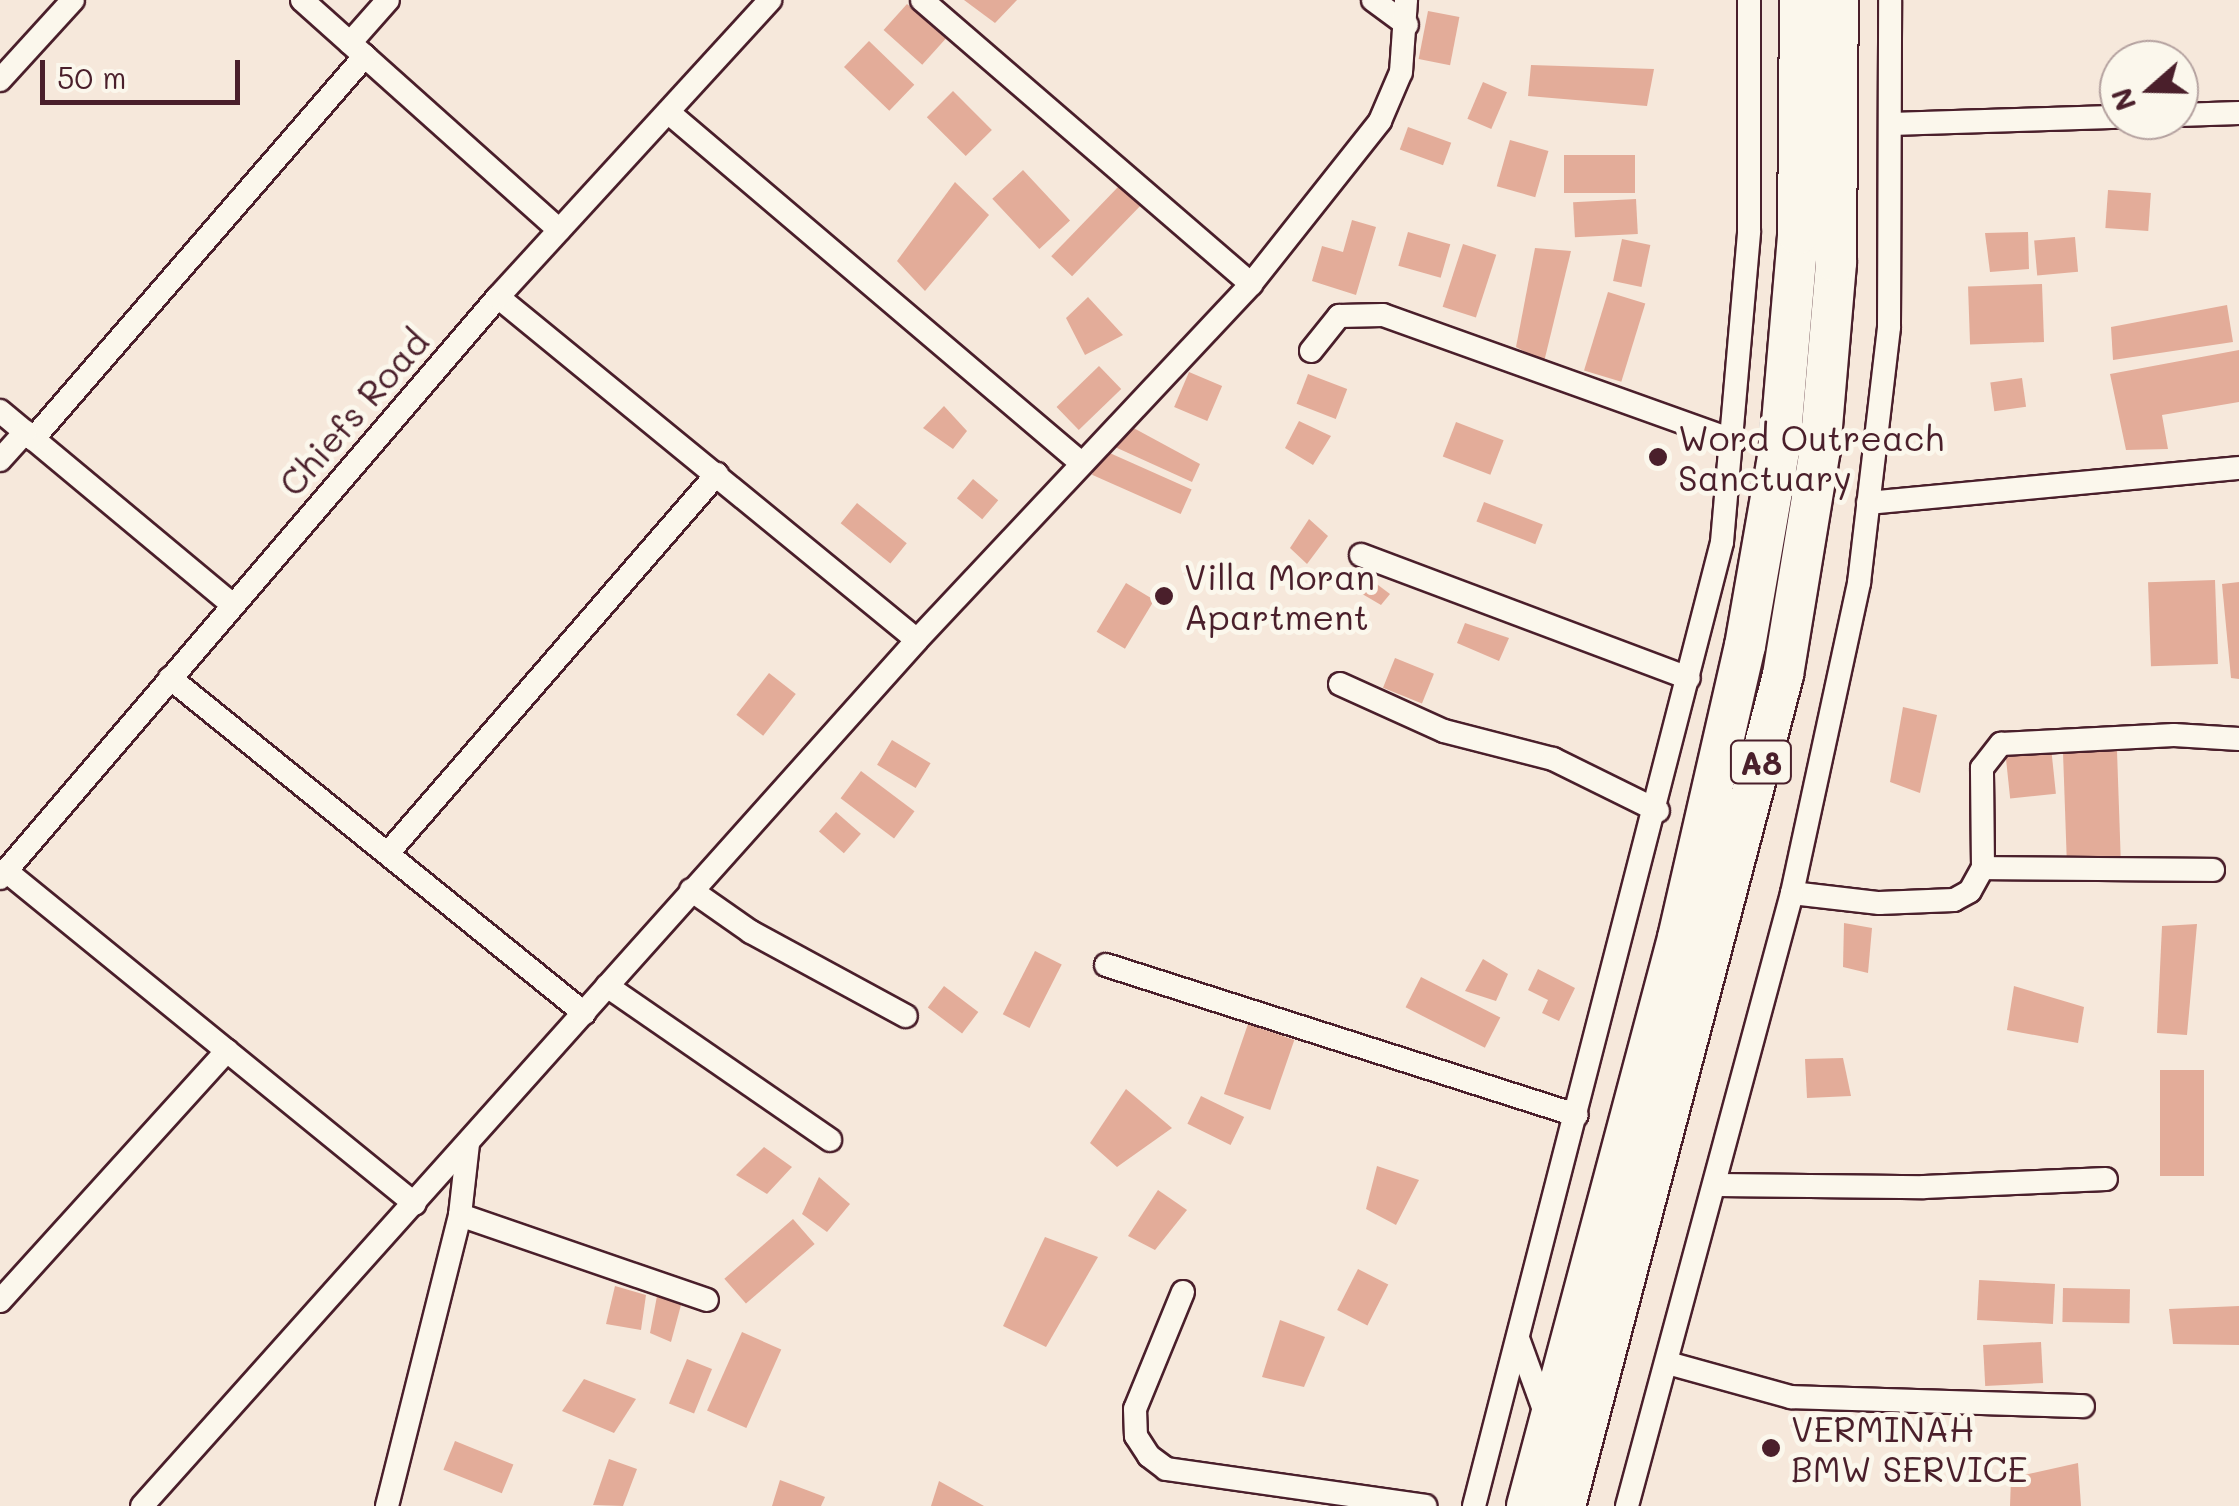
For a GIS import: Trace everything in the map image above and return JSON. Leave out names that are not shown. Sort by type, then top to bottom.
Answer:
[{"type":"highway","name":"A8","points":[[1526,1506],[1678,938],[1752,610],[1780,446],[1796,254],[1800,0]]},
{"type":"highway","name":"A8","points":[[1566,1506],[1784,675],[1820,450],[1836,262],[1838,0]]},
{"type":"street","points":[[0,80],[73,0]]},
{"type":"street","points":[[302,0],[559,230]]},
{"type":"street","points":[[0,460],[29,435],[357,49],[388,0]]},
{"type":"street","name":"Chiefs Road","points":[[3,875],[498,297],[770,0]]},
{"type":"street","points":[[922,0],[1251,284]]},
{"type":"street","points":[[1373,0],[1407,25]]},
{"type":"street","points":[[142,1506],[917,640],[1251,284],[1380,122],[1401,72],[1406,0]]},
{"type":"street","points":[[1474,1506],[1658,811],[1722,542],[1735,441],[1750,231],[1749,0]]},
{"type":"street","points":[[1627,1506],[1718,1185],[1826,750],[1868,503],[1889,327],[1890,0]]},
{"type":"street","points":[[668,112],[1081,463]]},
{"type":"street","points":[[2199,114],[2239,113]]},
{"type":"street","points":[[1891,124],[2099,118]]},
{"type":"street","points":[[498,297],[917,640]]},
{"type":"street","points":[[1312,351],[1339,316],[1383,315],[1735,441]]},
{"type":"street","points":[[0,411],[232,605]]},
{"type":"street","points":[[1868,503],[2239,468]]},
{"type":"street","points":[[388,853],[717,474]]},
{"type":"street","points":[[1361,556],[1689,678]]},
{"type":"street","points":[[170,678],[584,1012]]},
{"type":"street","points":[[1340,684],[1444,731],[1553,759],[1658,811]]},
{"type":"street","points":[[1792,893],[1879,903],[1954,900],[1970,891],[1983,868],[1982,768],[2001,744],[2174,735],[2239,739]]},
{"type":"street","points":[[1983,868],[2212,870]]},
{"type":"street","points":[[3,875],[415,1204]]},
{"type":"street","points":[[691,890],[751,932],[906,1016]]},
{"type":"street","points":[[1106,965],[1576,1116]]},
{"type":"street","points":[[607,986],[830,1140]]},
{"type":"street","points":[[0,1301],[227,1051]]},
{"type":"street","points":[[386,1506],[460,1215],[468,1144]]},
{"type":"street","points":[[1718,1185],[1924,1187],[2106,1178]]},
{"type":"street","points":[[460,1215],[707,1300]]},
{"type":"street","points":[[1184,1292],[1135,1409],[1136,1436],[1148,1456],[1166,1469],[1425,1506]]},
{"type":"street","points":[[1518,1341],[1549,1422]]},
{"type":"street","points":[[1668,1363],[1792,1397],[2082,1406]]},
{"type":"building","points":[[964,0],[1017,0],[995,23]]},
{"type":"building","points":[[907,4],[946,39],[922,65],[884,30]]},
{"type":"building","points":[[1428,11],[1459,17],[1450,65],[1419,59]]},
{"type":"building","points":[[869,41],[914,85],[889,111],[844,67]]},
{"type":"building","points":[[1531,65],[1654,69],[1647,106],[1528,96]]},
{"type":"building","points":[[1483,82],[1507,92],[1491,129],[1467,119]]},
{"type":"building","points":[[953,91],[992,130],[966,156],[927,117]]},
{"type":"building","points":[[1408,127],[1451,143],[1443,165],[1400,150]]},
{"type":"building","points":[[1510,140],[1548,151],[1535,197],[1497,186]]},
{"type":"building","points":[[1564,155],[1635,155],[1635,193],[1564,193]]},
{"type":"building","points":[[1023,170],[1070,220],[1039,249],[992,199]]},
{"type":"building","points":[[955,182],[989,215],[925,291],[897,261]]},
{"type":"building","points":[[1120,185],[1141,205],[1072,276],[1051,256]]},
{"type":"building","points":[[2108,190],[2151,193],[2148,231],[2105,228]]},
{"type":"building","points":[[1636,199],[1638,234],[1575,237],[1573,202]]},
{"type":"building","points":[[1352,220],[1376,227],[1356,295],[1312,281],[1322,246],[1343,252]]},
{"type":"building","points":[[1408,232],[1450,244],[1441,278],[1398,266]]},
{"type":"building","points":[[2028,232],[2029,269],[1990,272],[1985,233]]},
{"type":"building","points":[[2075,237],[2078,272],[2037,275],[2034,241]]},
{"type":"building","points":[[1622,239],[1650,245],[1641,287],[1613,281]]},
{"type":"building","points":[[1463,244],[1496,255],[1476,318],[1443,307]]},
{"type":"building","points":[[1535,248],[1571,251],[1544,362],[1516,347]]},
{"type":"building","points":[[2042,284],[2044,342],[1970,345],[1968,287]]},
{"type":"building","points":[[1608,292],[1645,303],[1621,382],[1584,370]]},
{"type":"building","points":[[1088,297],[1123,335],[1085,355],[1066,318]]},
{"type":"building","points":[[2227,305],[2233,342],[2113,360],[2111,327]]},
{"type":"building","points":[[2239,350],[2239,402],[2162,415],[2168,449],[2126,450],[2110,374]]},
{"type":"building","points":[[1099,366],[1121,389],[1079,430],[1057,407]]},
{"type":"building","points":[[1189,372],[1222,386],[1207,421],[1174,407]]},
{"type":"building","points":[[1308,374],[1347,389],[1336,419],[1297,404]]},
{"type":"building","points":[[2022,378],[2026,407],[1994,411],[1990,382]]},
{"type":"building","points":[[944,406],[967,431],[953,449],[923,428]]},
{"type":"building","points":[[1299,421],[1331,436],[1313,465],[1285,448]]},
{"type":"building","points":[[1456,422],[1504,440],[1490,475],[1443,457]]},
{"type":"building","points":[[1128,425],[1200,464],[1192,482],[1115,447]]},
{"type":"building","points":[[1103,450],[1192,489],[1181,514],[1092,475]]},
{"type":"building","points":[[973,479],[998,500],[982,519],[957,498]]},
{"type":"building","points":[[1484,502],[1543,525],[1535,544],[1476,522]]},
{"type":"building","points":[[857,503],[907,543],[890,563],[841,523]]},
{"type":"building","points":[[1309,519],[1328,536],[1307,564],[1290,548]]},
{"type":"building","points":[[1362,573],[1390,594],[1381,605],[1352,588]]},
{"type":"building","points":[[2215,580],[2218,664],[2151,666],[2148,582]]},
{"type":"building","points":[[2239,582],[2239,679],[2231,678],[2222,584]]},
{"type":"building","points":[[1126,583],[1154,600],[1125,649],[1097,632]]},
{"type":"building","points":[[1465,623],[1509,638],[1499,661],[1457,643]]},
{"type":"building","points":[[1395,658],[1434,674],[1422,703],[1383,688]]},
{"type":"building","points":[[769,673],[796,694],[763,736],[736,715]]},
{"type":"building","points":[[1903,707],[1937,715],[1920,793],[1890,782]]},
{"type":"building","points":[[892,740],[931,763],[916,788],[877,765]]},
{"type":"building","points":[[2051,747],[2056,794],[2010,799],[2005,752]]},
{"type":"building","points":[[2117,751],[2121,860],[2067,862],[2063,753]]},
{"type":"building","points":[[861,771],[915,811],[894,838],[841,798]]},
{"type":"building","points":[[836,812],[861,834],[844,853],[819,832]]},
{"type":"building","points":[[1844,923],[1872,928],[1868,973],[1843,967]]},
{"type":"building","points":[[2197,924],[2187,1035],[2157,1033],[2162,926]]},
{"type":"building","points":[[1035,951],[1062,965],[1029,1028],[1003,1014]]},
{"type":"building","points":[[1483,959],[1508,974],[1496,1001],[1465,991]]},
{"type":"building","points":[[1538,969],[1575,988],[1559,1021],[1542,1013],[1548,1000],[1528,990]]},
{"type":"building","points":[[1421,977],[1500,1017],[1485,1048],[1406,1007]]},
{"type":"building","points":[[944,986],[978,1012],[962,1033],[928,1008]]},
{"type":"building","points":[[2014,986],[2084,1007],[2078,1043],[2007,1030]]},
{"type":"building","points":[[1248,1024],[1294,1040],[1270,1110],[1224,1094]]},
{"type":"building","points":[[1843,1058],[1851,1096],[1807,1098],[1805,1059]]},
{"type":"building","points":[[2160,1070],[2204,1070],[2204,1176],[2160,1176]]},
{"type":"building","points":[[1126,1089],[1172,1128],[1117,1167],[1090,1143]]},
{"type":"building","points":[[1201,1096],[1244,1117],[1231,1145],[1187,1124]]},
{"type":"building","points":[[764,1147],[792,1167],[767,1194],[736,1175]]},
{"type":"building","points":[[1377,1166],[1419,1180],[1396,1225],[1366,1209]]},
{"type":"building","points":[[819,1177],[850,1204],[827,1232],[802,1214]]},
{"type":"building","points":[[1158,1190],[1187,1210],[1155,1250],[1128,1236]]},
{"type":"building","points":[[793,1219],[815,1244],[746,1304],[724,1279]]},
{"type":"building","points":[[1045,1237],[1098,1257],[1046,1347],[1003,1326]]},
{"type":"building","points":[[1358,1269],[1388,1284],[1367,1325],[1337,1310]]},
{"type":"building","points":[[1979,1280],[2055,1284],[2053,1324],[1977,1320]]},
{"type":"building","points":[[615,1286],[646,1295],[641,1330],[606,1324]]},
{"type":"building","points":[[2063,1288],[2130,1289],[2129,1323],[2062,1322]]},
{"type":"building","points":[[657,1296],[681,1305],[671,1342],[650,1333]]},
{"type":"building","points":[[2239,1306],[2239,1345],[2173,1344],[2169,1309]]},
{"type":"building","points":[[1280,1320],[1325,1337],[1304,1387],[1262,1377]]},
{"type":"building","points":[[742,1332],[781,1349],[746,1428],[707,1411]]},
{"type":"building","points":[[2041,1342],[2043,1383],[1985,1386],[1983,1345]]},
{"type":"building","points":[[687,1359],[712,1369],[694,1414],[669,1404]]},
{"type":"building","points":[[584,1379],[636,1399],[614,1433],[562,1411]]},
{"type":"building","points":[[455,1441],[513,1465],[502,1493],[443,1470]]},
{"type":"building","points":[[609,1459],[637,1469],[623,1506],[593,1505]]},
{"type":"building","points":[[2078,1463],[2081,1506],[2010,1506],[2011,1478]]},
{"type":"building","points":[[780,1480],[825,1497],[821,1506],[772,1506]]},
{"type":"building","points":[[939,1481],[984,1506],[931,1506]]},
{"type":"place","name":"Word Outreach Sanctuary","points":[[1658,457]]},
{"type":"place","name":"Villa Moran Apartment","points":[[1164,596]]},
{"type":"place","name":"VERMINAH BMW SERVICE","points":[[1771,1448]]}]
